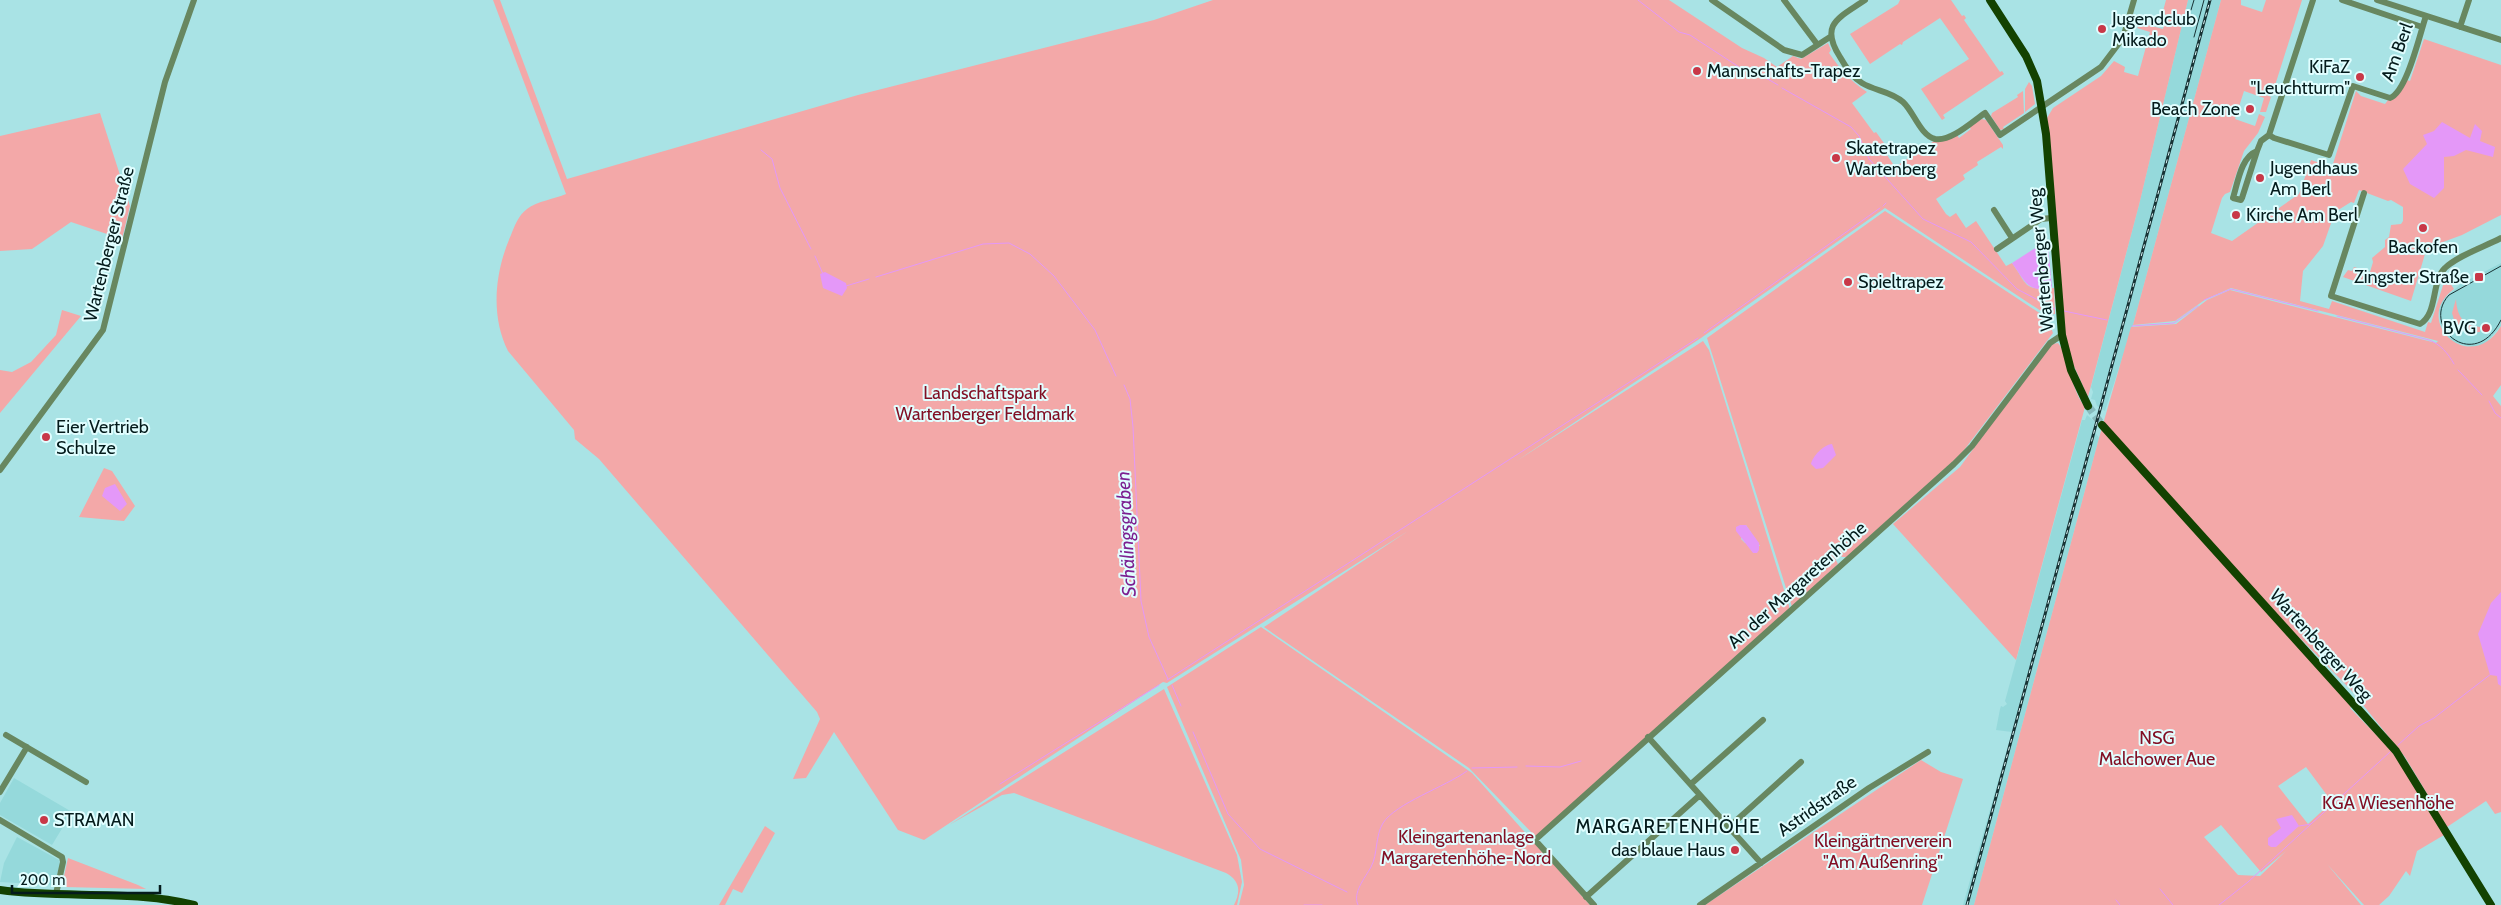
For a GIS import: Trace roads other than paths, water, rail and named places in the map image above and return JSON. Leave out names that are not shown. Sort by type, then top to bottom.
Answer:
[{"type":"main road","name":"Wartenberger Weg","points":[[1990,0],[2026,56],[2037,81],[2042,107],[2062,335],[2071,370],[2088,406]]},
{"type":"main road","name":"Wartenberger Weg","points":[[2102,425],[2396,751],[2491,905]]},
{"type":"main road","points":[[0,890],[56,894],[132,895],[194,905]]},
{"type":"street","name":"Wartenberger Straße","points":[[0,470],[103,330],[165,82],[194,0]]},
{"type":"street","points":[[1712,0],[1784,50],[1802,55],[1830,37]]},
{"type":"street","points":[[1784,0],[1817,44]]},
{"type":"street","points":[[1865,0],[1835,22],[1830,30],[1832,45],[1853,76],[1862,83],[1882,90],[1904,102],[1927,134],[1936,139],[1950,136],[1985,113],[2000,135],[2101,67],[2123,38],[2134,0]]},
{"type":"street","points":[[2257,151],[2250,154],[2245,162],[2233,198],[2241,200],[2261,141],[2269,135],[2313,0]]},
{"type":"street","points":[[2342,0],[2422,27]]},
{"type":"street","points":[[2377,0],[2501,40]]},
{"type":"street","points":[[2460,27],[2469,0]]},
{"type":"street","name":"Am Berl","points":[[2269,135],[2329,155],[2353,86],[2390,98],[2395,96],[2406,77],[2426,16]]},
{"type":"street","points":[[2364,193],[2331,296],[2420,324],[2427,319],[2440,275],[2446,267],[2501,238]]},
{"type":"street","points":[[1994,210],[2012,238]]},
{"type":"street","points":[[1996,249],[2041,219],[2051,218]]},
{"type":"street","name":"An der Margaretenhöhe","points":[[1586,897],[1535,840],[1954,464],[1972,446],[2050,343],[2062,335]]},
{"type":"street","points":[[1691,784],[1763,720]]},
{"type":"street","points":[[6,735],[86,782]]},
{"type":"street","points":[[1648,737],[1761,863]]},
{"type":"street","points":[[0,792],[27,748]]},
{"type":"street","name":"Astridstraße","points":[[1700,905],[1875,785],[1928,752]]},
{"type":"street","points":[[1729,827],[1801,762]]},
{"type":"street","points":[[1594,905],[1586,897],[1700,795]]},
{"type":"street","points":[[0,820],[62,857],[63,862],[56,894]]},
{"type":"waterway","points":[[1638,0],[1679,32],[1690,35],[1742,69],[1759,74],[1778,85]]},
{"type":"waterway","points":[[1782,88],[1851,127],[1859,136],[1869,159],[1923,219],[1971,242],[2017,289],[2055,309]]},
{"type":"waterway","name":"Schälingsgraben","points":[[761,150],[772,159],[780,188],[811,249]]},
{"type":"waterway","points":[[1883,206],[1886,203]]},
{"type":"waterway","points":[[1704,333],[1880,208]]},
{"type":"waterway","name":"Schälingsgraben","points":[[876,277],[983,244],[1009,243],[1030,254],[1054,276],[1095,330],[1116,376]]},
{"type":"waterway","name":"Schälingsgraben","points":[[815,256],[823,274]]},
{"type":"waterway","name":"Schälingsgraben","points":[[846,286],[869,279]]},
{"type":"waterway","points":[[2204,300],[2231,289],[2318,311]]},
{"type":"waterway","points":[[2132,326],[2174,323],[2198,306]]},
{"type":"waterway","points":[[2064,311],[2107,320]]},
{"type":"waterway","points":[[2337,316],[2429,340],[2443,349],[2454,364]]},
{"type":"waterway","points":[[1167,680],[1698,338]]},
{"type":"waterway","points":[[2458,370],[2482,395]]},
{"type":"waterway","name":"Schälingsgraben","points":[[1124,385],[1130,399],[1133,427],[1141,601],[1149,637],[1168,679]]},
{"type":"waterway","points":[[2489,401],[2495,413],[2501,418]]},
{"type":"waterway","points":[[2398,745],[2419,726],[2434,718],[2491,674]]},
{"type":"waterway","points":[[1000,784],[1159,685]]},
{"type":"waterway","name":"Schälingsgraben","points":[[1172,685],[1181,706]]},
{"type":"waterway","name":"Schälingsgraben","points":[[1193,732],[1228,814],[1260,849],[1347,892]]},
{"type":"waterway","points":[[2299,826],[2311,824],[2390,752]]},
{"type":"waterway","points":[[1526,766],[1560,767],[1581,761]]},
{"type":"waterway","points":[[1472,768],[1517,767]]},
{"type":"waterway","points":[[1358,905],[1358,891],[1373,862],[1380,828],[1383,823],[1389,816],[1409,802],[1467,771]]},
{"type":"waterway","points":[[2219,905],[2248,882],[2311,824]]},
{"type":"waterway","points":[[2160,889],[2173,905]]},
{"type":"waterway","points":[[2116,900],[2120,905]]},
{"type":"waterway","points":[[1304,905],[1322,905]]},
{"type":"tunnel","points":[[2088,406],[2102,425]]},
{"type":"tram line","points":[[2191,10],[2194,0]]},
{"type":"tram line","points":[[2194,37],[2204,0]]},
{"type":"tram line","points":[[2501,266],[2449,295],[2442,307],[2441,320],[2446,331],[2454,339],[2465,344],[2477,343],[2490,336],[2501,320]]},
{"type":"railway","points":[[1967,905],[2210,0]]},
{"type":"place","name":"Jugendclub Mikado","points":[[2102,29]]},
{"type":"place","name":"Mannschafts-Trapez","points":[[1697,71]]},
{"type":"place","name":"KiFaZ \"Leuchtturm\"","points":[[2360,77]]},
{"type":"place","name":"Beach Zone","points":[[2250,109]]},
{"type":"place","name":"Skatetrapez Wartenberg","points":[[1836,158]]},
{"type":"place","name":"Jugendhaus Am Berl","points":[[2260,178]]},
{"type":"place","name":"Kirche Am Berl","points":[[2236,215]]},
{"type":"place","name":"Backofen","points":[[2423,228]]},
{"type":"place","name":"Zingster Straße","points":[[2479,277]]},
{"type":"place","name":"Spieltrapez","points":[[1848,282]]},
{"type":"place","name":"BVG","points":[[2486,328]]},
{"type":"place","name":"Eier Vertrieb Schulze","points":[[46,437]]},
{"type":"place","name":"STRAMAN","points":[[44,820]]},
{"type":"place","name":"das blaue Haus","points":[[1735,850]]},
{"type":"district","name":"MARGARETENHÖHE","points":[[1668,826]]},
{"type":"park label","name":"Landschaftspark Wartenberger Feldmark","points":[[985,403]]},
{"type":"park label","name":"NSG Malchower Aue","points":[[2157,748]]},
{"type":"park label","name":"KGA Wiesenhöhe","points":[[2388,803]]},
{"type":"park label","name":"Kleingartenanlage Margaretenhöhe-Nord","points":[[1466,848]]},
{"type":"park label","name":"Kleingärtnerverein \"Am Außenring\"","points":[[1883,851]]}]
